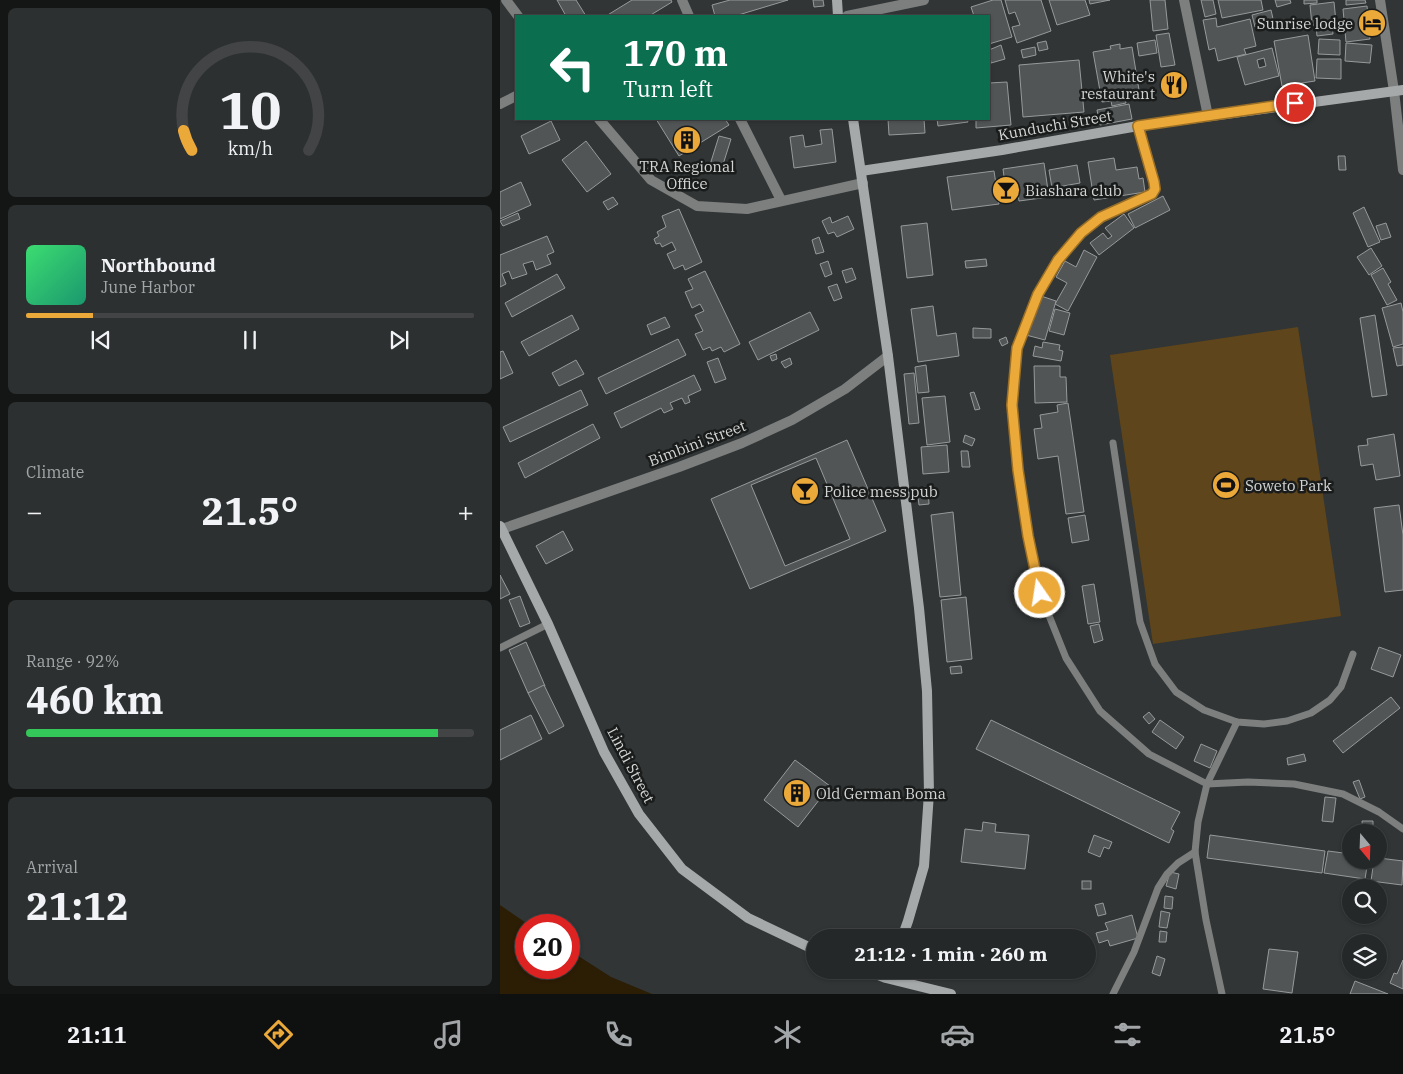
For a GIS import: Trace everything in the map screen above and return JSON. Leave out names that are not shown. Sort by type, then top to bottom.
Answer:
[{"type":"main road","points":[[836,0],[838,15]]},
{"type":"main road","name":"Kunduchi Street","points":[[861,171],[1002,150],[1138,126],[1398,90]]},
{"type":"main road","points":[[854,120],[888,356],[927,691],[930,793],[924,866],[905,929]]},
{"type":"main road","name":"Lindi Street","points":[[501,528],[548,624],[604,752],[639,814],[682,870],[748,918],[806,946]]},
{"type":"main road","points":[[903,979],[951,994]]},
{"type":"street","points":[[506,0],[517,15]]},
{"type":"street","points":[[682,0],[689,15]]},
{"type":"street","points":[[852,15],[924,0]]},
{"type":"street","points":[[1184,0],[1208,116]]},
{"type":"street","points":[[1380,0],[1398,90],[1403,170]]},
{"type":"street","points":[[500,104],[515,96]]},
{"type":"street","points":[[599,120],[651,180],[697,206],[747,208],[863,183]]},
{"type":"street","points":[[741,120],[781,200]]},
{"type":"street","name":"Bimbini Street","points":[[501,528],[742,443],[792,420],[845,389],[888,356]]},
{"type":"lane","points":[[1138,126],[1155,189],[1152,194],[1101,217],[1081,233],[1058,260],[1038,294],[1017,348],[1012,405],[1018,470],[1028,536],[1040,593],[1066,658],[1100,711],[1148,754],[1208,784],[1248,782],[1294,784],[1344,794],[1379,812],[1403,829]]},
{"type":"lane","points":[[1113,443],[1140,622],[1155,664],[1176,692],[1204,710],[1237,722],[1264,724],[1287,721],[1311,713],[1330,700],[1341,687],[1353,654]]},
{"type":"lane","points":[[500,648],[548,624]]},
{"type":"lane","points":[[1222,994],[1206,920],[1195,852],[1198,822],[1208,784],[1237,722]]},
{"type":"lane","points":[[1113,994],[1134,952],[1158,888],[1167,874],[1195,852]]},
{"type":"shaded area","name":"Soweto Park","points":[[1298,327],[1341,616],[1153,644],[1110,355]]},
{"type":"shaded area","points":[[500,905],[515,915],[515,979],[580,979],[580,957],[611,977],[652,994],[500,994]]},
{"type":"building","points":[[557,0],[576,0],[585,15],[565,15]]},
{"type":"building","points":[[632,0],[671,0],[672,2],[651,15],[608,15]]},
{"type":"building","points":[[730,0],[788,0],[738,15],[715,15],[712,5]]},
{"type":"building","points":[[813,0],[823,0],[824,6],[814,7]]},
{"type":"building","points":[[993,0],[1001,0],[1012,37],[990,44],[990,15],[974,15],[971,7]]},
{"type":"building","points":[[1005,0],[1041,0],[1051,31],[1017,43],[1012,27],[1020,25],[1015,12],[1009,14]]},
{"type":"building","points":[[1049,0],[1085,0],[1090,15],[1057,25]]},
{"type":"building","points":[[1089,0],[1110,0],[1090,4]]},
{"type":"building","points":[[1150,0],[1165,0],[1168,29],[1153,31]]},
{"type":"building","points":[[1201,0],[1213,0],[1216,14],[1205,17]]},
{"type":"building","points":[[1218,0],[1261,0],[1263,10],[1222,18]]},
{"type":"building","points":[[1275,0],[1290,0],[1291,3],[1277,7]]},
{"type":"building","points":[[1304,0],[1317,0],[1317,3],[1304,4]]},
{"type":"building","points":[[1346,0],[1365,0],[1366,3],[1346,5]]},
{"type":"building","points":[[1334,2],[1336,22],[1332,23],[1333,34],[1317,36],[1316,25],[1312,25],[1310,5]]},
{"type":"building","points":[[1367,6],[1370,39],[1346,42],[1343,9]]},
{"type":"building","points":[[1271,10],[1274,23],[1255,27],[1252,15]]},
{"type":"building","points":[[1216,18],[1217,27],[1250,19],[1256,46],[1244,49],[1246,54],[1218,61],[1215,48],[1209,50],[1203,20]]},
{"type":"building","points":[[1169,33],[1175,65],[1161,67],[1156,35]]},
{"type":"building","points":[[1308,35],[1315,81],[1282,86],[1274,41]]},
{"type":"building","points":[[1319,39],[1340,40],[1340,55],[1318,54]]},
{"type":"building","points":[[1155,40],[1157,53],[1139,56],[1137,43]]},
{"type":"building","points":[[1046,41],[1048,49],[1039,51],[1037,43]]},
{"type":"building","points":[[1346,43],[1372,45],[1370,63],[1345,61]]},
{"type":"building","points":[[1120,44],[1120,49],[1132,47],[1140,96],[1125,98],[1126,103],[1112,106],[1111,101],[1102,102],[1093,52],[1111,49],[1110,46]]},
{"type":"building","points":[[1001,45],[1005,59],[991,63],[990,50]]},
{"type":"building","points":[[1035,47],[1036,55],[1023,58],[1021,50]]},
{"type":"building","points":[[1272,48],[1279,76],[1245,85],[1237,57]],"holes":[[[1264,58],[1266,66],[1259,68],[1257,60]]]},
{"type":"building","points":[[1317,59],[1341,59],[1341,79],[1316,78]]},
{"type":"building","points":[[1079,60],[1084,112],[1023,117],[1019,65]]},
{"type":"building","points":[[1007,82],[1011,125],[976,128],[976,120],[990,120],[990,83]]},
{"type":"building","points":[[1129,104],[1132,119],[1100,125],[1097,110]]},
{"type":"building","name":"TRA Regional Office","points":[[657,120],[726,120],[729,125],[679,156]]},
{"type":"building","points":[[888,120],[924,120],[925,133],[889,135]]},
{"type":"building","points":[[937,120],[967,120],[968,122],[938,126]]},
{"type":"building","points":[[551,121],[560,140],[529,154],[521,136]]},
{"type":"building","points":[[832,129],[836,162],[794,168],[790,137],[803,135],[805,147],[822,144],[820,130]]},
{"type":"building","points":[[719,136],[731,139],[721,171],[709,168]]},
{"type":"building","points":[[586,141],[611,174],[587,192],[562,160]]},
{"type":"building","points":[[1338,156],[1345,156],[1346,170],[1339,170]]},
{"type":"building","points":[[1114,158],[1116,170],[1137,167],[1139,179],[1143,178],[1145,192],[1094,200],[1088,162]]},
{"type":"building","points":[[1044,163],[1049,197],[1019,201],[1016,182],[1005,184],[1003,169]]},
{"type":"building","points":[[1077,165],[1080,183],[1052,188],[1049,170]]},
{"type":"building","points":[[994,171],[999,204],[952,210],[947,177]]},
{"type":"building","points":[[521,182],[531,205],[500,219],[500,192]]},
{"type":"building","points":[[1163,196],[1170,210],[1135,228],[1128,214]]},
{"type":"building","points":[[613,197],[618,204],[608,210],[603,202]]},
{"type":"building","points":[[1364,207],[1380,242],[1368,247],[1353,213]]},
{"type":"building","points":[[679,209],[702,262],[685,270],[683,265],[674,269],[667,254],[676,250],[672,242],[662,247],[660,243],[656,244],[654,239],[659,236],[657,232],[666,227],[662,216]]},
{"type":"building","points":[[518,213],[520,219],[503,226],[500,221]]},
{"type":"building","points":[[1124,214],[1134,228],[1099,255],[1090,243],[1103,233],[1108,239],[1112,236],[1105,228]]},
{"type":"building","points":[[848,216],[854,229],[837,237],[834,232],[828,234],[822,221],[830,217],[832,223]]},
{"type":"building","points":[[927,223],[933,275],[907,278],[901,226]]},
{"type":"building","points":[[1386,223],[1391,237],[1381,240],[1376,226]]},
{"type":"building","points":[[547,236],[554,252],[547,255],[551,264],[536,270],[533,261],[523,264],[527,274],[512,279],[509,271],[502,274],[506,284],[500,287],[500,255]]},
{"type":"building","points":[[819,237],[824,252],[816,254],[812,240]]},
{"type":"building","points":[[1371,248],[1382,266],[1369,275],[1357,257]]},
{"type":"building","points":[[1084,250],[1097,257],[1068,311],[1055,304],[1067,283],[1056,277],[1065,261],[1076,267]]},
{"type":"building","points":[[986,259],[987,266],[966,268],[965,261]]},
{"type":"building","points":[[828,261],[832,274],[825,277],[820,264]]},
{"type":"building","points":[[852,268],[856,279],[846,283],[842,271]]},
{"type":"building","points":[[1383,268],[1391,282],[1388,284],[1397,300],[1387,305],[1371,275]]},
{"type":"building","points":[[705,271],[740,344],[724,352],[721,347],[712,351],[710,347],[703,350],[695,334],[703,331],[695,315],[704,311],[700,304],[692,308],[685,292],[693,289],[688,279]]},
{"type":"building","points":[[557,274],[565,288],[512,317],[505,303]]},
{"type":"building","points":[[837,284],[842,298],[834,301],[828,287]]},
{"type":"building","points":[[1038,295],[1056,301],[1045,340],[1026,335]]},
{"type":"building","points":[[1401,303],[1403,312],[1403,344],[1393,347],[1382,308]]},
{"type":"building","points":[[933,306],[937,336],[956,333],[959,356],[918,362],[911,309]]},
{"type":"building","points":[[1055,309],[1070,313],[1064,335],[1049,331]]},
{"type":"building","points":[[810,312],[819,330],[758,360],[749,342]]},
{"type":"building","points":[[572,315],[579,329],[529,356],[521,342]]},
{"type":"building","points":[[1375,315],[1387,395],[1372,397],[1360,318]]},
{"type":"building","points":[[665,317],[670,327],[651,335],[647,325]]},
{"type":"building","points":[[973,328],[991,329],[991,338],[973,338]]},
{"type":"building","points":[[1006,337],[1008,343],[1002,346],[999,340]]},
{"type":"building","points":[[678,339],[686,355],[606,394],[598,378]]},
{"type":"building","points":[[1043,342],[1060,345],[1059,350],[1063,351],[1061,361],[1033,356],[1035,346],[1042,348]]},
{"type":"building","points":[[1403,347],[1403,365],[1397,366],[1393,348]]},
{"type":"building","points":[[503,351],[513,373],[500,379],[500,352]]},
{"type":"building","points":[[776,354],[777,359],[772,361],[770,356]]},
{"type":"building","points":[[718,358],[726,379],[715,383],[707,362]]},
{"type":"building","points":[[790,358],[792,364],[785,368],[781,362]]},
{"type":"building","points":[[576,360],[584,374],[559,386],[552,373]]},
{"type":"building","points":[[926,365],[929,392],[918,393],[915,367]]},
{"type":"building","points":[[1034,366],[1060,366],[1060,377],[1066,377],[1067,402],[1035,403]]},
{"type":"building","points":[[914,373],[919,423],[909,424],[904,374]]},
{"type":"building","points":[[694,375],[701,390],[688,396],[690,402],[685,404],[682,398],[670,403],[673,409],[664,413],[661,408],[621,428],[614,413]]},
{"type":"building","points":[[581,390],[588,405],[510,442],[503,427]]},
{"type":"building","points":[[974,392],[980,409],[975,410],[970,393]]},
{"type":"building","points":[[945,396],[950,442],[927,445],[922,398]]},
{"type":"building","points":[[1068,403],[1084,512],[1066,514],[1058,456],[1038,459],[1034,429],[1042,428],[1040,415],[1058,412],[1057,405]]},
{"type":"building","points":[[593,424],[600,438],[525,478],[518,463]]},
{"type":"building","points":[[1394,434],[1400,476],[1376,480],[1373,464],[1361,466],[1358,446],[1368,445],[1367,439]]},
{"type":"building","points":[[965,435],[975,439],[972,446],[963,442]]},
{"type":"building","points":[[847,440],[886,531],[750,589],[711,499]],"holes":[[[816,458],[850,539],[785,566],[751,485]]]},
{"type":"building","points":[[947,445],[949,472],[923,474],[921,447]]},
{"type":"building","points":[[961,451],[968,451],[970,467],[962,467]]},
{"type":"building","points":[[928,487],[929,504],[919,505],[917,488]]},
{"type":"building","points":[[1399,505],[1403,535],[1403,590],[1385,592],[1374,508]]},
{"type":"building","points":[[953,512],[961,595],[940,597],[931,515]]},
{"type":"building","points":[[1085,515],[1089,540],[1072,543],[1068,518]]},
{"type":"building","points":[[563,531],[573,550],[546,564],[536,546]]},
{"type":"building","points":[[500,575],[510,594],[500,599]]},
{"type":"building","points":[[1094,584],[1100,622],[1088,624],[1082,586]]},
{"type":"building","points":[[520,596],[530,623],[520,627],[509,600]]},
{"type":"building","points":[[966,597],[972,659],[947,662],[941,600]]},
{"type":"building","points":[[1099,624],[1103,640],[1094,643],[1090,626]]},
{"type":"building","points":[[526,642],[545,686],[528,693],[509,650]]},
{"type":"building","points":[[1379,647],[1401,655],[1393,677],[1371,669]]},
{"type":"building","points":[[961,666],[962,673],[951,674],[950,667]]},
{"type":"building","points":[[544,685],[564,726],[549,734],[528,693]]},
{"type":"building","points":[[1391,697],[1400,708],[1343,753],[1333,741]]},
{"type":"building","points":[[1149,712],[1155,719],[1149,724],[1143,717]]},
{"type":"building","points":[[531,715],[542,739],[500,760],[500,730]]},
{"type":"building","points":[[991,720],[1180,812],[1171,829],[1174,831],[1169,843],[976,749]]},
{"type":"building","points":[[1160,720],[1184,737],[1176,749],[1152,732]]},
{"type":"building","points":[[1201,744],[1217,751],[1210,768],[1194,761]]},
{"type":"building","points":[[1304,754],[1306,761],[1288,765],[1287,758]]},
{"type":"building","name":"Old German Boma","points":[[795,760],[830,786],[798,827],[764,800]]},
{"type":"building","points":[[1359,780],[1365,797],[1360,799],[1353,782]]},
{"type":"building","points":[[1325,797],[1336,798],[1333,822],[1322,821]]},
{"type":"building","points":[[1362,821],[1373,821],[1373,824],[1362,824]]},
{"type":"building","points":[[983,822],[996,824],[995,832],[1029,835],[1025,869],[961,862],[965,829],[982,831]]},
{"type":"building","points":[[1094,835],[1112,842],[1109,849],[1104,847],[1100,857],[1088,852]]},
{"type":"building","points":[[1210,835],[1325,851],[1322,873],[1207,858]]},
{"type":"building","points":[[1328,851],[1342,853],[1342,869],[1367,869],[1365,879],[1324,873]]},
{"type":"building","points":[[1388,859],[1403,861],[1402,885],[1387,883],[1387,879],[1371,879],[1373,869],[1388,869]]},
{"type":"building","points":[[1170,872],[1179,874],[1176,889],[1166,886]]},
{"type":"building","points":[[1082,881],[1091,881],[1091,889],[1082,889]]},
{"type":"building","points":[[1165,896],[1173,897],[1172,909],[1164,908]]},
{"type":"building","points":[[1103,903],[1106,914],[1098,916],[1095,905]]},
{"type":"building","points":[[1161,911],[1170,913],[1167,928],[1159,927]]},
{"type":"building","points":[[1132,915],[1138,938],[1110,946],[1108,940],[1099,943],[1096,933],[1108,930],[1105,923]]},
{"type":"building","points":[[1160,931],[1167,932],[1166,942],[1159,942]]},
{"type":"building","points":[[1269,949],[1298,952],[1292,993],[1263,989]]},
{"type":"building","points":[[1157,956],[1165,959],[1160,976],[1152,973]]},
{"type":"building","points":[[1403,960],[1403,989],[1390,983],[1394,973],[1397,974]]},
{"type":"building","points":[[1355,981],[1388,994],[1350,994]]},
{"type":"place","name":"Sunrise lodge","points":[[1372,23]]},
{"type":"place","name":"White's restaurant","points":[[1174,85]]},
{"type":"place","name":"TRA Regional Office","points":[[687,140]]},
{"type":"place","name":"Biashara club","points":[[1006,190]]},
{"type":"place","name":"Soweto Park","points":[[1226,485]]},
{"type":"place","name":"Police mess pub","points":[[805,491]]},
{"type":"place","name":"Old German Boma","points":[[797,793]]},
{"type":"route","points":[[1040,593],[1028,536],[1018,470],[1012,405],[1017,348],[1038,294],[1058,260],[1081,233],[1101,217],[1145,198],[1152,194],[1155,189],[1138,126],[1295,103]]}]
